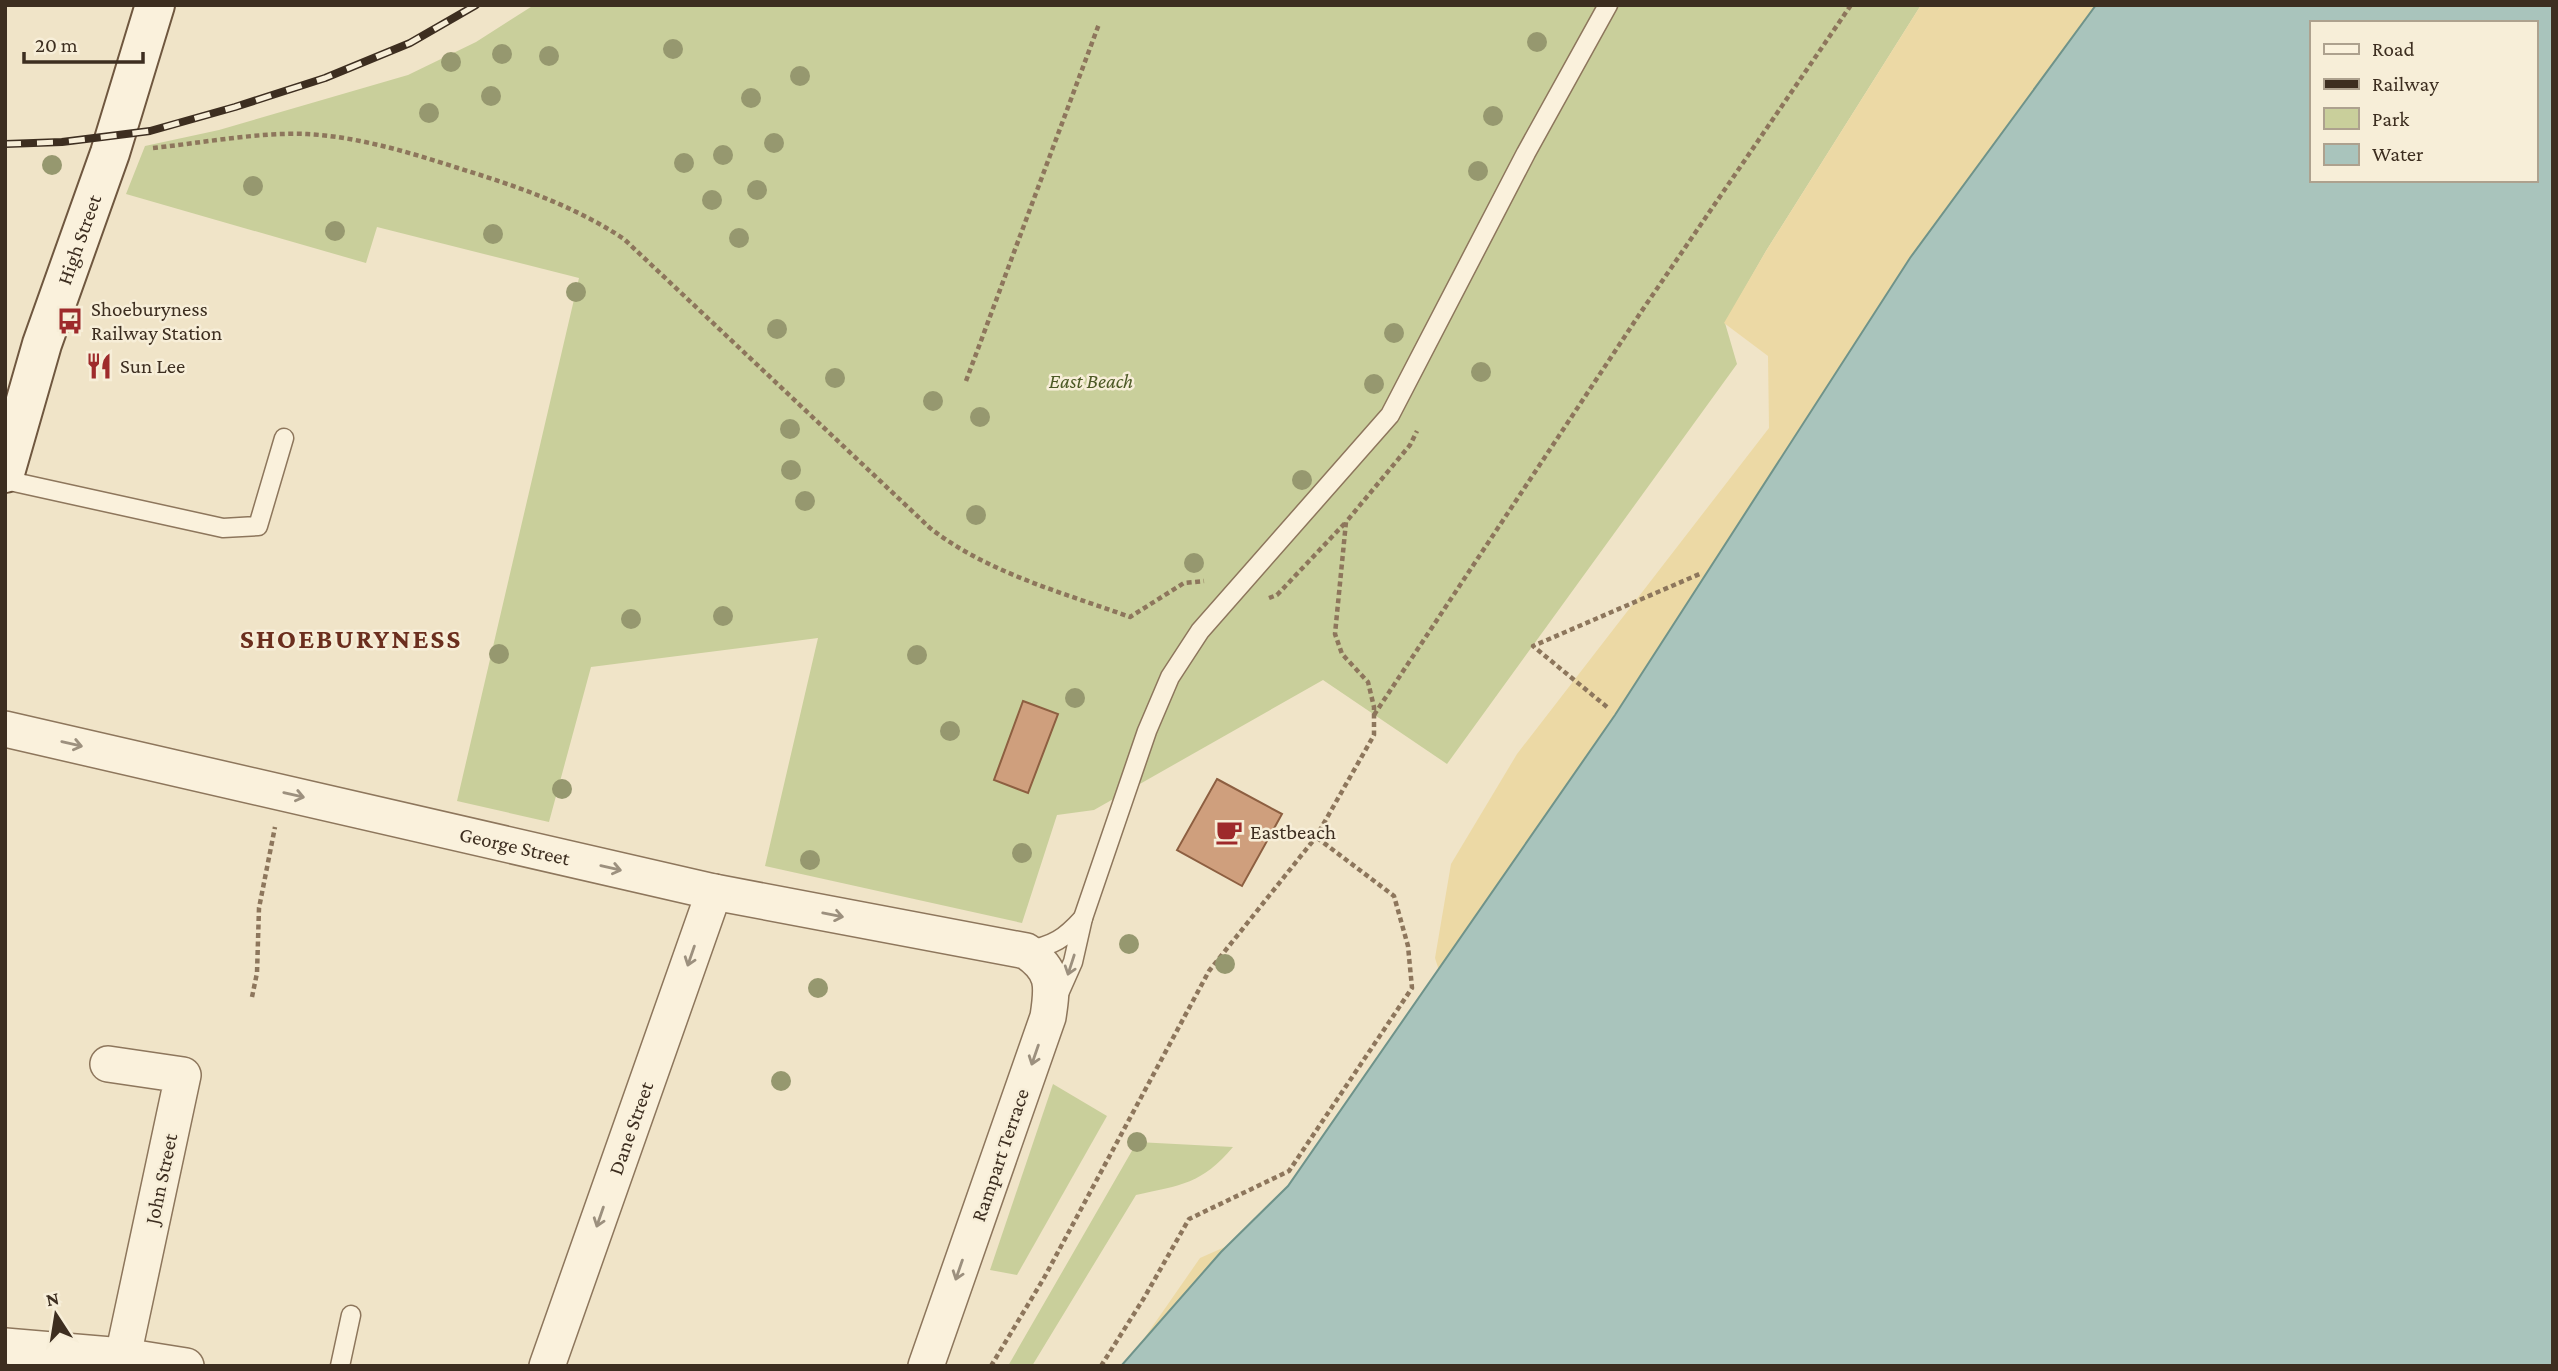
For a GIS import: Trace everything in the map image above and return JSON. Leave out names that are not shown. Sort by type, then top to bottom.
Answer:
[{"type":"street","name":"High Street","points":[[5,473],[42,344],[110,153],[155,5]]},
{"type":"street","name":"George Street","points":[[5,729],[714,892],[1026,951]]},
{"type":"street","name":"Dane Street","points":[[547,1366],[714,892]]},
{"type":"street","name":"Rampart Terrace","points":[[926,1366],[1048,1017],[1052,989],[1043,963],[1026,951]]},
{"type":"street","name":"John Street","points":[[108,1064],[183,1075],[123,1356]]},
{"type":"street","points":[[5,1346],[123,1356],[186,1366]]},
{"type":"lane","points":[[1048,1017],[1073,962],[1083,918],[1147,731],[1170,677],[1200,631],[1390,415],[1526,153],[1608,5]]},
{"type":"lane","points":[[5,480],[223,528],[258,526],[284,438]]},
{"type":"lane","points":[[1026,951],[1050,946],[1067,936],[1083,918]]},
{"type":"lane","points":[[340,1366],[351,1315]]},
{"type":"path","points":[[1373,716],[1641,312],[1851,5]]},
{"type":"path","points":[[966,381],[1099,24]]},
{"type":"path","points":[[110,153],[275,135],[333,137],[400,149],[492,178],[594,219],[624,239],[930,528],[986,564],[1130,617],[1184,583],[1208,581],[1256,598],[1268,599],[1277,595],[1346,522],[1410,444],[1423,420]]},
{"type":"path","points":[[991,1366],[1044,1278],[1209,971],[1316,837],[1374,735],[1368,682],[1342,654],[1335,634],[1346,522]]},
{"type":"path","points":[[1607,707],[1533,646],[1702,573]]},
{"type":"path","points":[[252,997],[257,973],[259,908],[282,792]]},
{"type":"path","points":[[1101,1366],[1189,1219],[1289,1171],[1412,988],[1408,946],[1394,896],[1316,837]]},
{"type":"green space","name":"East Beach","points":[[534,5],[1921,5],[1766,251],[1725,323],[1737,364],[1447,764],[1323,680],[1094,810],[1057,815],[1022,923],[765,866],[818,638],[591,667],[549,822],[457,801],[579,278],[377,227],[366,263],[126,194],[145,146],[219,130],[408,75],[476,42]]},
{"type":"green space","points":[[1053,1084],[1107,1116],[1017,1275],[990,1270]]},
{"type":"green space","points":[[1137,1142],[1233,1147],[1201,1176],[1178,1185],[1136,1195],[1032,1366],[1008,1366]]},
{"type":"sand","points":[[1921,5],[2272,5],[1387,1366],[1125,1366],[1200,1258],[1319,1205],[1455,1021],[1435,958],[1451,864],[1517,754],[1769,428],[1768,356],[1724,323],[1766,251]]},
{"type":"water","points":[[2096,5],[2553,5],[2553,1366],[1121,1366],[1221,1252],[1288,1186],[1615,715],[1910,258]]},
{"type":"building","points":[[1023,701],[1058,714],[1028,793],[994,780]]},
{"type":"building","name":"Eastbeach","points":[[1217,779],[1282,814],[1242,886],[1177,850]]},
{"type":"railway","points":[[5,144],[62,142],[150,131],[235,107],[325,78],[410,43],[476,5]]},
{"type":"place","name":"Shoeburyness Railway Station","points":[[70,321]]},
{"type":"place","name":"Sun Lee","points":[[99,366]]},
{"type":"place","name":"Eastbeach","points":[[1229,832]]},
{"type":"district","name":"SHOEBURYNESS","points":[[351,638]]}]
